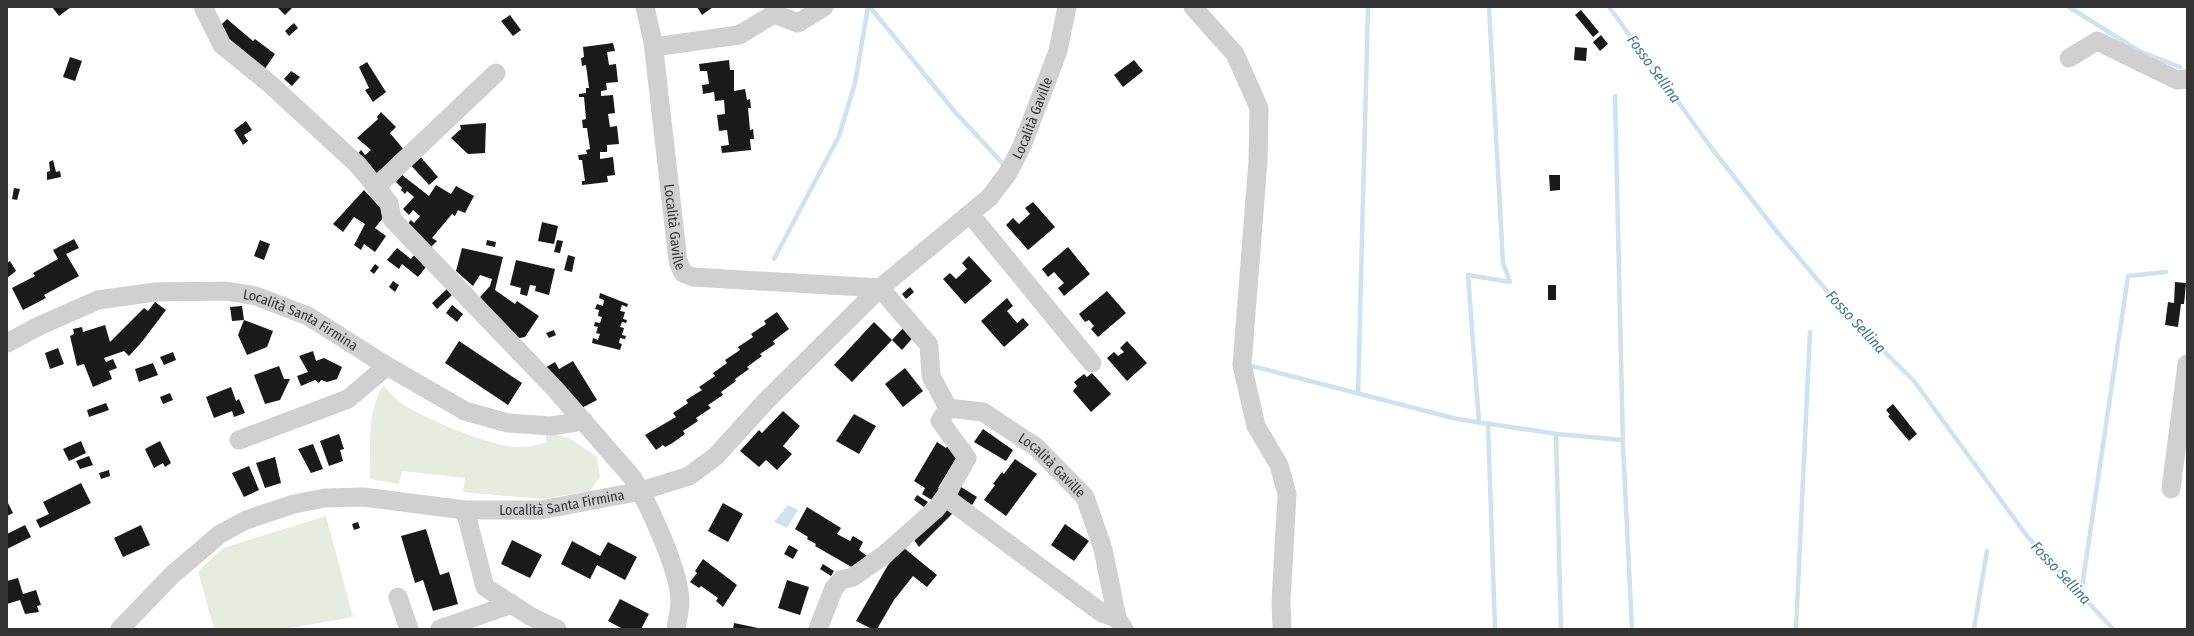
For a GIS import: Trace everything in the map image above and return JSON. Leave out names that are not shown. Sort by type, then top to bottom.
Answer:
[{"type":"street","points":[[203,7],[222,45],[270,84],[358,165],[389,203],[392,219],[555,389],[632,477],[641,492],[674,570],[680,602],[676,629]]},
{"type":"street","name":"Località Gaville","points":[[646,7],[654,47],[678,260],[683,272],[693,277],[880,288]]},
{"type":"street","points":[[654,47],[739,35],[774,14],[798,24],[824,7]]},
{"type":"street","name":"Località Gaville","points":[[641,492],[689,476],[716,456],[766,401],[880,288],[989,198],[1008,173],[1016,159],[1058,52],[1067,7]]},
{"type":"street","points":[[1193,7],[1235,54],[1259,108],[1258,161],[1242,365],[1256,426],[1279,465],[1287,494],[1281,602],[1282,629]]},
{"type":"street","points":[[2069,58],[2097,41],[2177,80],[2187,79]]},
{"type":"street","points":[[376,187],[496,73]]},
{"type":"street","points":[[970,214],[1092,363]]},
{"type":"street","points":[[818,629],[834,588],[841,580],[853,577],[884,555],[936,509],[946,497],[967,458],[940,421],[948,408],[931,376],[929,345],[880,288]]},
{"type":"street","name":"Località Santa Firmina","points":[[7,343],[39,326],[98,300],[155,292],[226,290],[256,296],[308,316],[388,366],[465,411],[508,424],[551,426],[584,422]]},
{"type":"street","points":[[2171,489],[2184,408],[2187,364]]},
{"type":"street","points":[[239,440],[348,399],[388,366]]},
{"type":"street","name":"Località Gaville","points":[[948,408],[982,412],[1036,447],[1085,497],[1103,549],[1120,623]]},
{"type":"street","name":"Località Santa Firmina","points":[[120,629],[172,575],[220,534],[246,520],[294,504],[325,498],[363,497],[465,510],[541,510],[641,492]]},
{"type":"street","name":"Località Gaville","points":[[946,497],[1102,612],[1120,623]]},
{"type":"street","points":[[465,510],[485,587],[512,604],[532,622],[557,629]]},
{"type":"street","points":[[398,597],[409,629]]},
{"type":"street","points":[[440,629],[512,604]]},
{"type":"shaded area","points":[[383,386],[396,399],[412,410],[442,424],[494,443],[527,447],[546,443],[546,432],[569,438],[597,457],[600,477],[590,491],[542,499],[463,492],[465,478],[402,471],[399,484],[370,479],[370,431],[374,407]]},
{"type":"shaded area","points":[[326,516],[353,617],[284,629],[214,629],[198,571],[223,548]]},
{"type":"water","points":[[788,505],[798,510],[787,528],[774,522]]},
{"type":"building","points":[[52,7],[71,7],[59,16]]},
{"type":"building","points":[[277,7],[293,7],[285,15]]},
{"type":"building","points":[[697,7],[713,7],[702,15]]},
{"type":"building","points":[[1581,10],[1599,32],[1593,37],[1575,15]]},
{"type":"building","points":[[510,15],[521,30],[513,36],[501,21]]},
{"type":"building","points":[[227,19],[253,41],[255,39],[275,54],[262,73],[232,48],[219,27]]},
{"type":"building","points":[[294,23],[298,28],[289,36],[285,31]]},
{"type":"building","points":[[1601,35],[1608,44],[1600,51],[1593,42]]},
{"type":"building","points":[[613,43],[615,51],[607,52],[609,65],[616,64],[618,82],[606,83],[607,90],[601,91],[601,96],[613,95],[615,113],[608,114],[610,127],[617,126],[619,144],[607,145],[607,152],[600,152],[600,159],[613,157],[615,175],[607,176],[608,182],[582,185],[582,181],[585,181],[582,160],[579,160],[578,155],[587,154],[586,150],[590,149],[587,128],[583,128],[582,120],[586,119],[584,97],[579,97],[579,94],[586,93],[586,88],[589,88],[586,65],[582,66],[581,58],[584,57],[583,47]]},
{"type":"building","points":[[1575,47],[1587,48],[1586,61],[1574,60]]},
{"type":"building","points":[[70,57],[82,61],[75,81],[63,77]]},
{"type":"building","points":[[729,60],[730,70],[734,70],[734,91],[745,89],[747,100],[750,99],[751,108],[748,108],[750,130],[753,129],[754,139],[750,139],[751,150],[722,153],[721,146],[729,145],[727,130],[719,131],[717,115],[725,114],[724,100],[715,101],[714,92],[703,94],[702,85],[709,84],[707,71],[700,71],[699,64]]},
{"type":"building","points":[[1134,60],[1143,71],[1123,87],[1114,75]]},
{"type":"building","points":[[367,62],[386,92],[373,102],[365,90],[369,88],[359,67]]},
{"type":"building","points":[[291,71],[300,77],[292,86],[284,79]]},
{"type":"building","points":[[381,112],[396,127],[390,133],[405,151],[374,176],[355,157],[361,150],[365,155],[371,150],[357,138],[378,119],[377,117]]},
{"type":"building","points":[[246,121],[252,130],[244,135],[248,141],[243,145],[234,130]]},
{"type":"building","points":[[486,123],[485,153],[468,154],[451,138],[461,129],[460,125]]},
{"type":"building","points":[[418,154],[438,177],[429,185],[408,162]]},
{"type":"building","points":[[53,160],[56,172],[60,171],[61,177],[47,180],[47,172],[50,171],[49,162]]},
{"type":"building","points":[[402,175],[429,196],[436,185],[451,194],[456,186],[474,196],[465,213],[458,210],[455,216],[452,214],[432,238],[437,241],[429,249],[405,227],[411,220],[414,223],[420,216],[413,210],[409,215],[403,209],[414,197],[407,191],[405,194],[396,182]]},
{"type":"building","points":[[1549,175],[1560,175],[1560,190],[1550,191]]},
{"type":"building","points":[[14,188],[20,189],[17,200],[12,199]]},
{"type":"building","points":[[364,190],[386,214],[375,228],[386,236],[375,252],[364,244],[361,250],[354,245],[365,224],[354,217],[343,232],[333,224]]},
{"type":"building","points":[[1033,202],[1055,227],[1028,250],[1006,225],[1013,218],[1019,224],[1030,214],[1025,208]]},
{"type":"building","points":[[542,222],[558,226],[554,244],[538,241]]},
{"type":"building","points":[[74,239],[79,248],[66,254],[79,276],[44,295],[46,298],[23,310],[12,288],[35,276],[33,273],[58,259],[53,250]]},
{"type":"building","points":[[260,240],[270,244],[264,260],[254,256]]},
{"type":"building","points":[[487,240],[496,242],[495,247],[486,245]]},
{"type":"building","points":[[557,240],[563,241],[560,253],[554,252]]},
{"type":"building","points":[[1068,247],[1090,274],[1064,296],[1058,288],[1064,283],[1054,272],[1048,277],[1042,269]]},
{"type":"building","points":[[397,248],[411,259],[417,252],[430,262],[418,277],[402,264],[399,269],[387,260]]},
{"type":"building","points":[[462,248],[503,257],[495,290],[515,304],[517,301],[539,316],[525,337],[515,339],[480,297],[490,286],[492,279],[480,275],[473,286],[456,271]]},
{"type":"building","points":[[568,255],[575,257],[572,272],[564,270]]},
{"type":"building","points":[[969,256],[992,281],[965,304],[943,279],[950,273],[956,279],[967,269],[962,263]]},
{"type":"building","points":[[516,260],[555,269],[549,295],[535,291],[536,286],[530,285],[527,296],[520,294],[521,288],[510,285]]},
{"type":"building","points":[[10,261],[16,271],[7,278],[7,263]]},
{"type":"building","points":[[375,264],[379,267],[374,274],[370,271]]},
{"type":"building","points":[[393,281],[399,285],[395,292],[389,287]]},
{"type":"building","points":[[2175,282],[2186,283],[2184,304],[2181,304],[2178,327],[2165,325],[2168,302],[2174,303]]},
{"type":"building","points":[[1548,285],[1556,285],[1556,300],[1548,300]]},
{"type":"building","points":[[910,287],[914,292],[906,299],[902,294]]},
{"type":"building","points":[[447,289],[452,295],[437,309],[432,303]]},
{"type":"building","points":[[1107,291],[1126,313],[1098,337],[1091,329],[1094,326],[1089,320],[1085,322],[1079,314]]},
{"type":"building","points":[[600,293],[628,304],[627,307],[622,305],[620,311],[625,312],[623,319],[627,320],[626,323],[622,322],[620,327],[624,328],[622,335],[626,336],[625,339],[620,338],[619,343],[622,344],[620,350],[592,343],[593,338],[598,340],[600,334],[596,333],[598,327],[594,326],[595,322],[600,323],[602,317],[598,316],[599,310],[595,309],[597,304],[603,306],[604,300],[599,298]]},
{"type":"building","points":[[1007,298],[1013,306],[1007,311],[1017,323],[1023,318],[1029,325],[1004,347],[981,321]]},
{"type":"building","points":[[155,302],[166,310],[141,343],[129,356],[124,351],[104,358],[106,362],[113,359],[117,368],[109,371],[112,379],[93,387],[84,364],[77,366],[70,336],[74,334],[73,329],[82,327],[83,332],[105,325],[110,342],[144,308],[148,311]]},
{"type":"building","points":[[452,305],[463,314],[457,322],[446,313]]},
{"type":"building","points":[[242,306],[244,320],[232,321],[230,307]]},
{"type":"building","points":[[777,312],[789,329],[773,341],[775,344],[760,354],[762,356],[747,367],[749,369],[721,392],[723,395],[708,405],[711,408],[696,418],[698,421],[683,431],[685,434],[671,444],[665,447],[663,445],[656,450],[645,435],[676,417],[673,413],[688,403],[686,400],[702,390],[699,387],[715,376],[713,373],[727,363],[725,360],[740,350],[738,347],[753,337],[751,334],[766,324],[764,321]]},
{"type":"building","points":[[244,320],[273,331],[267,347],[247,355],[238,335]]},
{"type":"building","points":[[874,322],[892,340],[852,382],[834,365]]},
{"type":"building","points":[[905,326],[916,334],[902,350],[892,340]]},
{"type":"building","points":[[554,330],[556,335],[549,338],[546,333]]},
{"type":"building","points":[[459,341],[522,383],[508,405],[445,363]]},
{"type":"building","points":[[1127,341],[1147,363],[1127,381],[1107,358],[1114,352],[1118,356],[1124,352],[1120,348]]},
{"type":"building","points":[[58,348],[64,364],[50,369],[45,353]]},
{"type":"building","points":[[313,351],[316,361],[324,358],[342,367],[337,379],[327,382],[321,380],[319,383],[315,380],[301,386],[297,376],[308,372],[299,356]]},
{"type":"building","points":[[173,352],[176,360],[164,365],[160,357]]},
{"type":"building","points":[[573,361],[597,400],[576,411],[545,368],[555,362],[559,369]]},
{"type":"building","points":[[153,363],[158,375],[139,382],[135,369]]},
{"type":"building","points":[[279,366],[284,379],[290,379],[280,400],[265,404],[254,375]]},
{"type":"building","points":[[905,368],[923,391],[903,407],[885,384]]},
{"type":"building","points":[[1092,373],[1111,394],[1091,412],[1073,391],[1077,386],[1074,382],[1084,374],[1087,377]]},
{"type":"building","points":[[231,387],[236,401],[239,399],[245,413],[234,417],[232,411],[214,418],[206,397]]},
{"type":"building","points":[[170,393],[173,400],[163,404],[160,397]]},
{"type":"building","points":[[106,403],[109,410],[89,417],[87,410]]},
{"type":"building","points":[[1893,404],[1917,434],[1909,441],[1888,416],[1890,415],[1886,410]]},
{"type":"building","points":[[783,411],[800,426],[783,446],[792,454],[777,470],[766,460],[759,467],[740,451],[759,430],[762,433]]},
{"type":"building","points":[[854,414],[876,426],[859,454],[836,441]]},
{"type":"building","points":[[983,429],[1013,450],[1006,461],[974,442]]},
{"type":"building","points":[[339,434],[344,449],[340,450],[343,461],[329,466],[320,441]]},
{"type":"building","points":[[81,441],[86,453],[69,461],[63,449]]},
{"type":"building","points":[[160,441],[171,463],[165,467],[163,463],[154,468],[145,449]]},
{"type":"building","points":[[937,442],[946,448],[949,444],[958,455],[938,488],[942,490],[935,502],[922,494],[925,488],[914,481]]},
{"type":"building","points":[[313,444],[323,469],[311,473],[298,449]]},
{"type":"building","points":[[89,456],[93,465],[80,469],[76,461]]},
{"type":"building","points":[[275,457],[281,483],[265,488],[256,463]]},
{"type":"building","points":[[1015,459],[1037,474],[1006,516],[984,500],[1002,472],[1004,474]]},
{"type":"building","points":[[249,466],[259,490],[244,497],[232,473]]},
{"type":"building","points":[[109,470],[110,476],[101,479],[99,473]]},
{"type":"building","points":[[81,483],[91,503],[40,528],[36,520],[49,514],[43,502]]},
{"type":"building","points":[[958,485],[977,497],[972,505],[953,493]]},
{"type":"building","points":[[917,495],[928,502],[924,507],[914,500]]},
{"type":"building","points":[[7,501],[13,513],[7,516]]},
{"type":"building","points":[[723,503],[743,514],[728,542],[708,531]]},
{"type":"building","points":[[947,506],[954,512],[919,547],[912,537]]},
{"type":"building","points":[[807,507],[841,528],[837,534],[850,541],[853,536],[863,542],[859,550],[867,556],[855,569],[815,546],[816,544],[807,539],[808,537],[795,529]]},
{"type":"building","points":[[358,522],[360,528],[354,530],[352,524]]},
{"type":"building","points":[[1065,524],[1089,541],[1074,561],[1051,545]]},
{"type":"building","points":[[25,525],[31,537],[7,549],[7,534]]},
{"type":"building","points":[[141,525],[150,545],[123,557],[114,538]]},
{"type":"building","points":[[426,529],[440,575],[449,572],[458,604],[433,611],[423,580],[415,583],[401,536]]},
{"type":"building","points":[[512,540],[542,555],[530,578],[501,564]]},
{"type":"building","points":[[572,541],[600,556],[608,542],[637,557],[625,580],[597,565],[590,579],[561,564]]},
{"type":"building","points":[[789,545],[798,550],[793,559],[784,554]]},
{"type":"building","points":[[904,548],[937,575],[927,587],[913,576],[894,600],[877,629],[872,629],[856,621],[888,565]]},
{"type":"building","points":[[703,559],[737,585],[723,607],[716,601],[718,598],[701,586],[699,588],[690,582],[697,573],[695,571]]},
{"type":"building","points":[[823,564],[834,571],[831,576],[820,569]]},
{"type":"building","points":[[18,578],[23,594],[36,590],[41,605],[37,606],[39,612],[25,614],[20,600],[7,604],[7,581]]},
{"type":"building","points":[[787,580],[809,587],[800,615],[778,608]]},
{"type":"building","points":[[620,599],[649,614],[641,629],[623,629],[608,621]]},
{"type":"building","points":[[734,623],[758,628],[758,629],[733,629]]},
{"type":"waterway","points":[[774,259],[839,136],[855,83],[868,7]]},
{"type":"waterway","points":[[870,7],[955,112],[1006,167]]},
{"type":"waterway","points":[[1358,394],[1368,7]]},
{"type":"waterway","points":[[1479,423],[1468,275],[1510,282],[1503,263],[1489,7]]},
{"type":"waterway","name":"Fosso Sellina","points":[[1609,7],[1713,150],[1778,233],[1849,317],[1914,381],[2027,536],[2113,629]]},
{"type":"waterway","points":[[2069,7],[2139,51],[2180,67]]},
{"type":"waterway","points":[[1615,96],[1623,446],[1632,629]]},
{"type":"waterway","points":[[2081,594],[2128,276],[2166,272]]},
{"type":"waterway","points":[[1796,629],[1810,332]]},
{"type":"waterway","points":[[1252,366],[1457,419],[1557,434],[1623,440]]},
{"type":"waterway","points":[[1488,424],[1495,629]]},
{"type":"waterway","points":[[1556,434],[1561,629]]},
{"type":"waterway","points":[[1974,629],[1987,551]]}]
